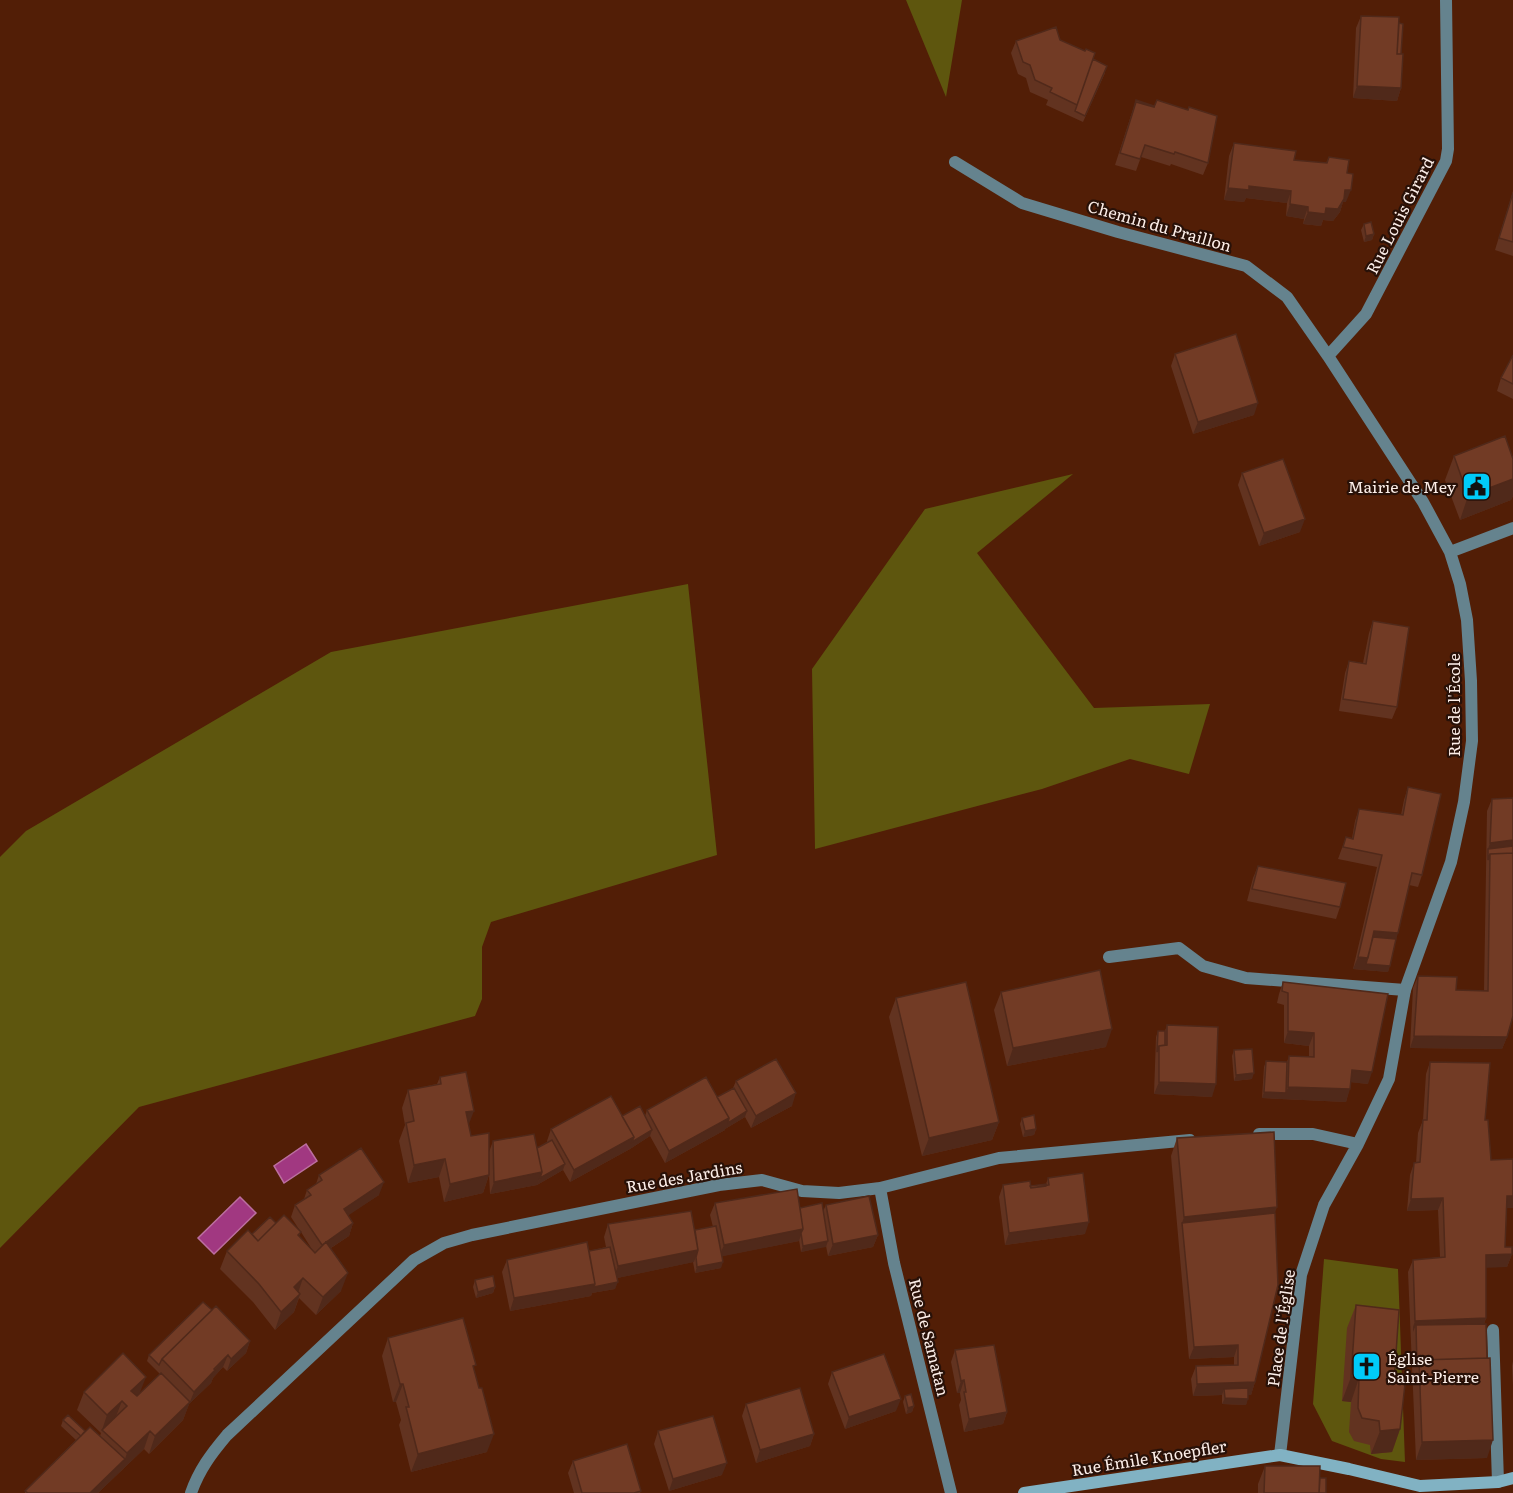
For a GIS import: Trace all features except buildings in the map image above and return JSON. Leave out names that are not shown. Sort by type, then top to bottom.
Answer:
[{"type":"main road","name":"Rue Émile Knoepfler","points":[[1024,1493],[1280,1455],[1420,1486],[1498,1482],[1513,1479]]},
{"type":"street","name":"Rue Louis Girard","points":[[1328,356],[1366,314],[1446,161],[1448,149],[1446,0]]},
{"type":"street","name":"Chemin du Praillon","points":[[955,162],[1022,203],[1118,232],[1246,266],[1287,297],[1328,356]]},
{"type":"street","name":"Rue de l'École","points":[[1328,356],[1423,501],[1450,552],[1460,584],[1467,620],[1472,681],[1472,741],[1464,802],[1451,862],[1405,990],[1389,1079],[1358,1144]]},
{"type":"street","points":[[1450,552],[1513,528]]},
{"type":"street","points":[[1109,957],[1179,948],[1203,966],[1246,978],[1405,990]]},
{"type":"street","points":[[1251,1134],[1313,1134],[1358,1144]]},
{"type":"street","name":"Rue des Jardins","points":[[191,1493],[197,1476],[227,1435],[414,1260],[444,1243],[472,1235],[719,1185],[762,1180],[802,1191],[839,1193],[880,1188],[999,1158],[1205,1138]]},
{"type":"street","name":"Place de l'Église","points":[[1280,1455],[1302,1275],[1324,1205],[1358,1144]]},
{"type":"street","name":"Rue de Samatan","points":[[880,1188],[894,1263],[951,1493]]},
{"type":"street","points":[[1493,1330],[1498,1482]]},
{"type":"shaded area","points":[[906,0],[962,0],[946,97]]},
{"type":"shaded area","points":[[1073,474],[977,553],[1094,708],[1210,704],[1189,774],[1130,759],[1042,789],[815,849],[812,669],[925,509]]},
{"type":"shaded area","points":[[688,584],[717,855],[491,922],[482,947],[482,999],[475,1016],[139,1107],[0,1248],[0,857],[26,831],[331,652]]},
{"type":"shaded area","points":[[306,1144],[317,1161],[284,1183],[274,1166]]},
{"type":"shaded area","points":[[240,1197],[256,1213],[214,1254],[198,1238]]},
{"type":"shaded area","points":[[1324,1259],[1398,1269],[1405,1462],[1381,1459],[1332,1441],[1313,1404]]},
{"type":"place","name":"Mairie de Mey","points":[[1477,486]]},
{"type":"place","name":"Église Saint-Pierre","points":[[1366,1367]]}]
